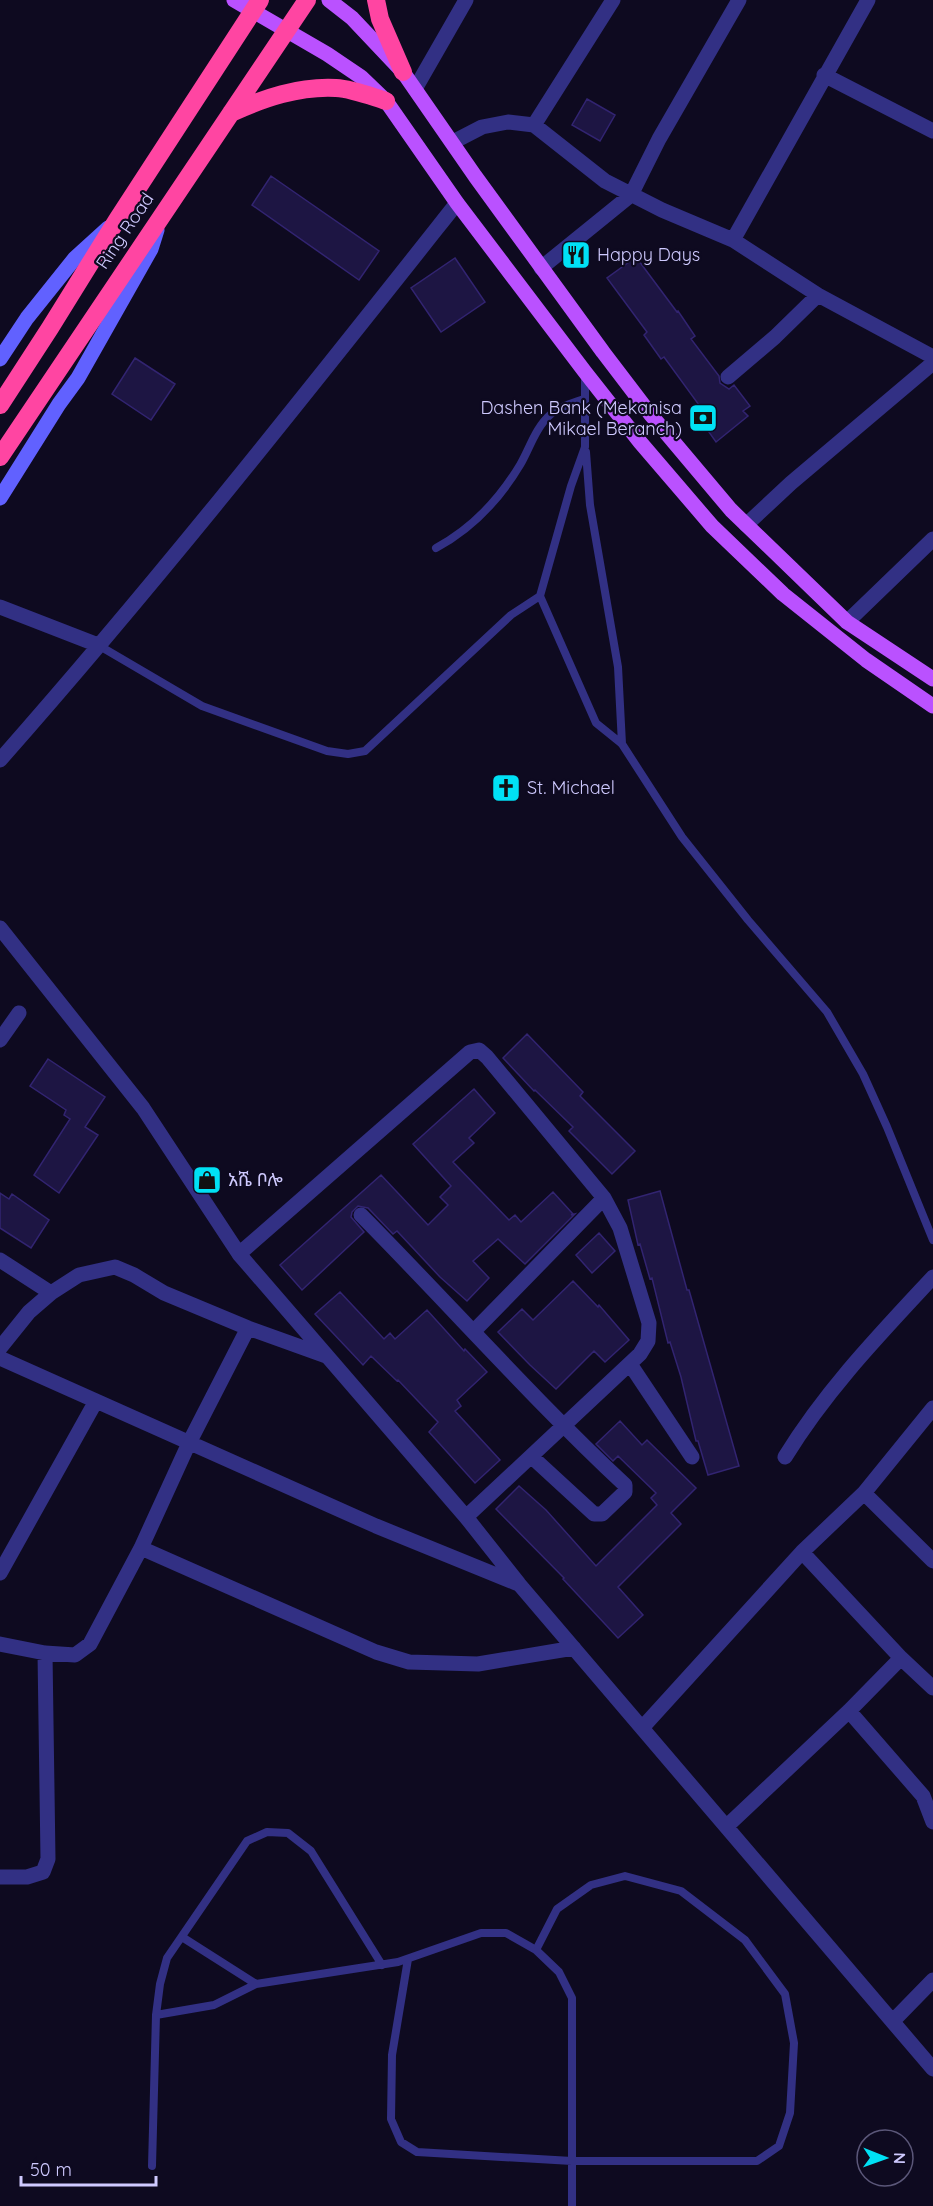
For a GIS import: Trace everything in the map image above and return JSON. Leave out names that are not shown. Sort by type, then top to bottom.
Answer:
[{"type":"highway","name":"Ring Road","points":[[0,457],[307,0]]},
{"type":"highway","points":[[376,0],[380,19],[403,72]]},
{"type":"highway","name":"Ring Road","points":[[0,405],[256,5]]},
{"type":"highway","points":[[229,113],[260,100],[309,89],[338,88],[386,101]]},
{"type":"main road","points":[[234,0],[256,5],[288,31],[361,77],[386,101],[457,203],[585,372],[640,442],[712,526],[783,594],[866,660],[933,706]]},
{"type":"main road","points":[[329,0],[379,44],[403,72],[475,176],[651,415],[731,510],[848,622],[933,679]]},
{"type":"main road","points":[[783,594],[799,575]]},
{"type":"street","points":[[415,89],[466,0]]},
{"type":"street","points":[[534,125],[613,0]]},
{"type":"street","points":[[541,267],[631,195],[659,139],[739,0]]},
{"type":"street","points":[[733,240],[868,0]]},
{"type":"street","points":[[824,75],[933,131]]},
{"type":"street","points":[[453,142],[482,127],[508,122],[534,125],[605,181],[631,195],[733,240],[818,296],[933,357]]},
{"type":"street","points":[[0,760],[269,440],[457,203]]},
{"type":"street","points":[[0,498],[78,378],[151,249],[163,213]]},
{"type":"street","points":[[0,359],[27,318],[75,258],[117,220]]},
{"type":"street","points":[[728,377],[818,296]]},
{"type":"street","points":[[746,525],[791,483],[933,363]]},
{"type":"street","points":[[848,622],[933,539]]},
{"type":"street","points":[[0,607],[98,645]]},
{"type":"street","points":[[0,928],[143,1108],[239,1254],[466,1517],[519,1584],[933,2069]]},
{"type":"street","points":[[0,1040],[20,1013]]},
{"type":"street","points":[[239,1254],[470,1052],[479,1050],[487,1057],[604,1198],[620,1228],[649,1323],[648,1341],[640,1354],[466,1517]]},
{"type":"street","points":[[474,1332],[604,1198]]},
{"type":"street","points":[[361,1215],[563,1427],[625,1485],[625,1492],[602,1514],[594,1514],[532,1457]]},
{"type":"street","points":[[0,1260],[51,1293]]},
{"type":"street","points":[[0,1348],[29,1312],[51,1293],[79,1275],[115,1268],[134,1275],[164,1293],[248,1328],[328,1357]]},
{"type":"street","points":[[785,1457],[801,1431],[850,1366],[933,1277]]},
{"type":"street","points":[[0,1644],[45,1653],[75,1655],[90,1644],[141,1548],[189,1443],[248,1328]]},
{"type":"street","points":[[0,1358],[376,1526],[519,1584]]},
{"type":"street","points":[[630,1364],[692,1457]]},
{"type":"street","points":[[0,1573],[96,1401]]},
{"type":"street","points":[[642,1728],[802,1552],[864,1493],[933,1408]]},
{"type":"street","points":[[864,1493],[933,1561]]},
{"type":"street","points":[[141,1548],[365,1648],[409,1662],[478,1664],[574,1648]]},
{"type":"street","points":[[802,1552],[900,1658],[933,1688]]},
{"type":"street","points":[[0,1877],[27,1877],[43,1872],[48,1859],[45,1653]]},
{"type":"street","points":[[727,1826],[849,1711],[900,1658]]},
{"type":"street","points":[[849,1711],[928,1791],[933,1822]]},
{"type":"street","points":[[893,2021],[933,1980]]},
{"type":"lane","points":[[585,372],[585,447],[590,505],[618,667],[622,744]]},
{"type":"lane","points":[[436,548],[458,536],[477,521],[497,498],[521,463],[537,429],[552,412],[584,399]]},
{"type":"lane","points":[[585,447],[571,486],[540,596],[596,723],[622,744],[682,837],[748,920],[827,1012],[863,1074],[933,1239]]},
{"type":"lane","points":[[98,645],[202,706],[317,748],[348,754],[365,751],[510,615],[540,596]]},
{"type":"lane","points":[[152,2166],[156,2015],[160,1984],[167,1958],[247,1841],[267,1832],[288,1833],[311,1851],[382,1965]]},
{"type":"lane","points":[[408,1959],[393,2055],[391,2119],[401,2142],[417,2152],[572,2161],[757,2162],[779,2146],[790,2113],[794,2043],[785,1994],[745,1940],[681,1891],[625,1876],[591,1885],[557,1909],[536,1950]]},
{"type":"lane","points":[[156,2015],[214,2006],[256,1984],[382,1965],[408,1959],[481,1933],[506,1933],[536,1950],[559,1972],[572,1998],[572,2206]]},
{"type":"lane","points":[[182,1936],[256,1984]]},
{"type":"building","points":[[587,99],[615,115],[600,141],[572,125]]},
{"type":"building","points":[[271,176],[379,251],[359,280],[252,205]]},
{"type":"building","points":[[636,257],[695,336],[691,339],[719,376],[720,383],[729,389],[734,385],[750,406],[743,411],[748,416],[716,442],[696,414],[702,409],[664,357],[661,359],[644,335],[647,332],[607,278]]},
{"type":"building","points":[[455,258],[485,302],[441,332],[411,288]]},
{"type":"building","points":[[135,358],[175,384],[151,420],[112,394]]},
{"type":"building","points":[[527,1034],[583,1092],[580,1096],[635,1151],[612,1174],[569,1131],[573,1127],[503,1058]]},
{"type":"building","points":[[48,1059],[105,1097],[85,1127],[98,1135],[59,1193],[34,1175],[70,1119],[64,1115],[66,1110],[30,1086]]},
{"type":"building","points":[[474,1089],[495,1113],[469,1138],[474,1143],[453,1162],[509,1220],[515,1215],[521,1222],[553,1192],[573,1214],[571,1215],[575,1214],[525,1264],[498,1239],[473,1261],[489,1278],[467,1301],[440,1277],[397,1231],[393,1234],[368,1208],[358,1206],[352,1212],[351,1217],[364,1232],[302,1290],[280,1265],[381,1175],[428,1225],[448,1205],[440,1197],[451,1186],[413,1144]]},
{"type":"building","points":[[660,1191],[739,1466],[708,1475],[698,1441],[696,1441],[681,1377],[670,1342],[668,1343],[652,1278],[650,1279],[640,1244],[638,1245],[628,1200]]},
{"type":"building","points":[[0,1193],[9,1199],[12,1194],[49,1220],[31,1248],[0,1228]]},
{"type":"building","points":[[599,1233],[615,1251],[592,1273],[576,1255]]},
{"type":"building","points":[[573,1281],[598,1307],[599,1305],[629,1340],[605,1362],[594,1351],[556,1389],[498,1332],[522,1309],[533,1320]]},
{"type":"building","points":[[340,1292],[384,1339],[390,1333],[395,1339],[427,1310],[464,1351],[465,1349],[487,1372],[457,1400],[461,1406],[455,1411],[500,1460],[475,1483],[429,1432],[438,1422],[398,1380],[371,1356],[363,1365],[315,1314]]},
{"type":"building","points":[[620,1421],[642,1445],[647,1440],[696,1488],[671,1513],[681,1524],[618,1587],[643,1615],[618,1638],[564,1578],[496,1509],[519,1486],[546,1510],[596,1566],[657,1505],[651,1498],[656,1493],[618,1456],[613,1461],[596,1444]]},
{"type":"place","name":"Happy Days","points":[[576,255]]},
{"type":"place","name":"Dashen Bank (Mekanisa Mikael Beranch)","points":[[703,418]]},
{"type":"place","name":"St. Michael","points":[[506,788]]},
{"type":"place","name":"አሼ ቦሎ","points":[[207,1180]]}]
